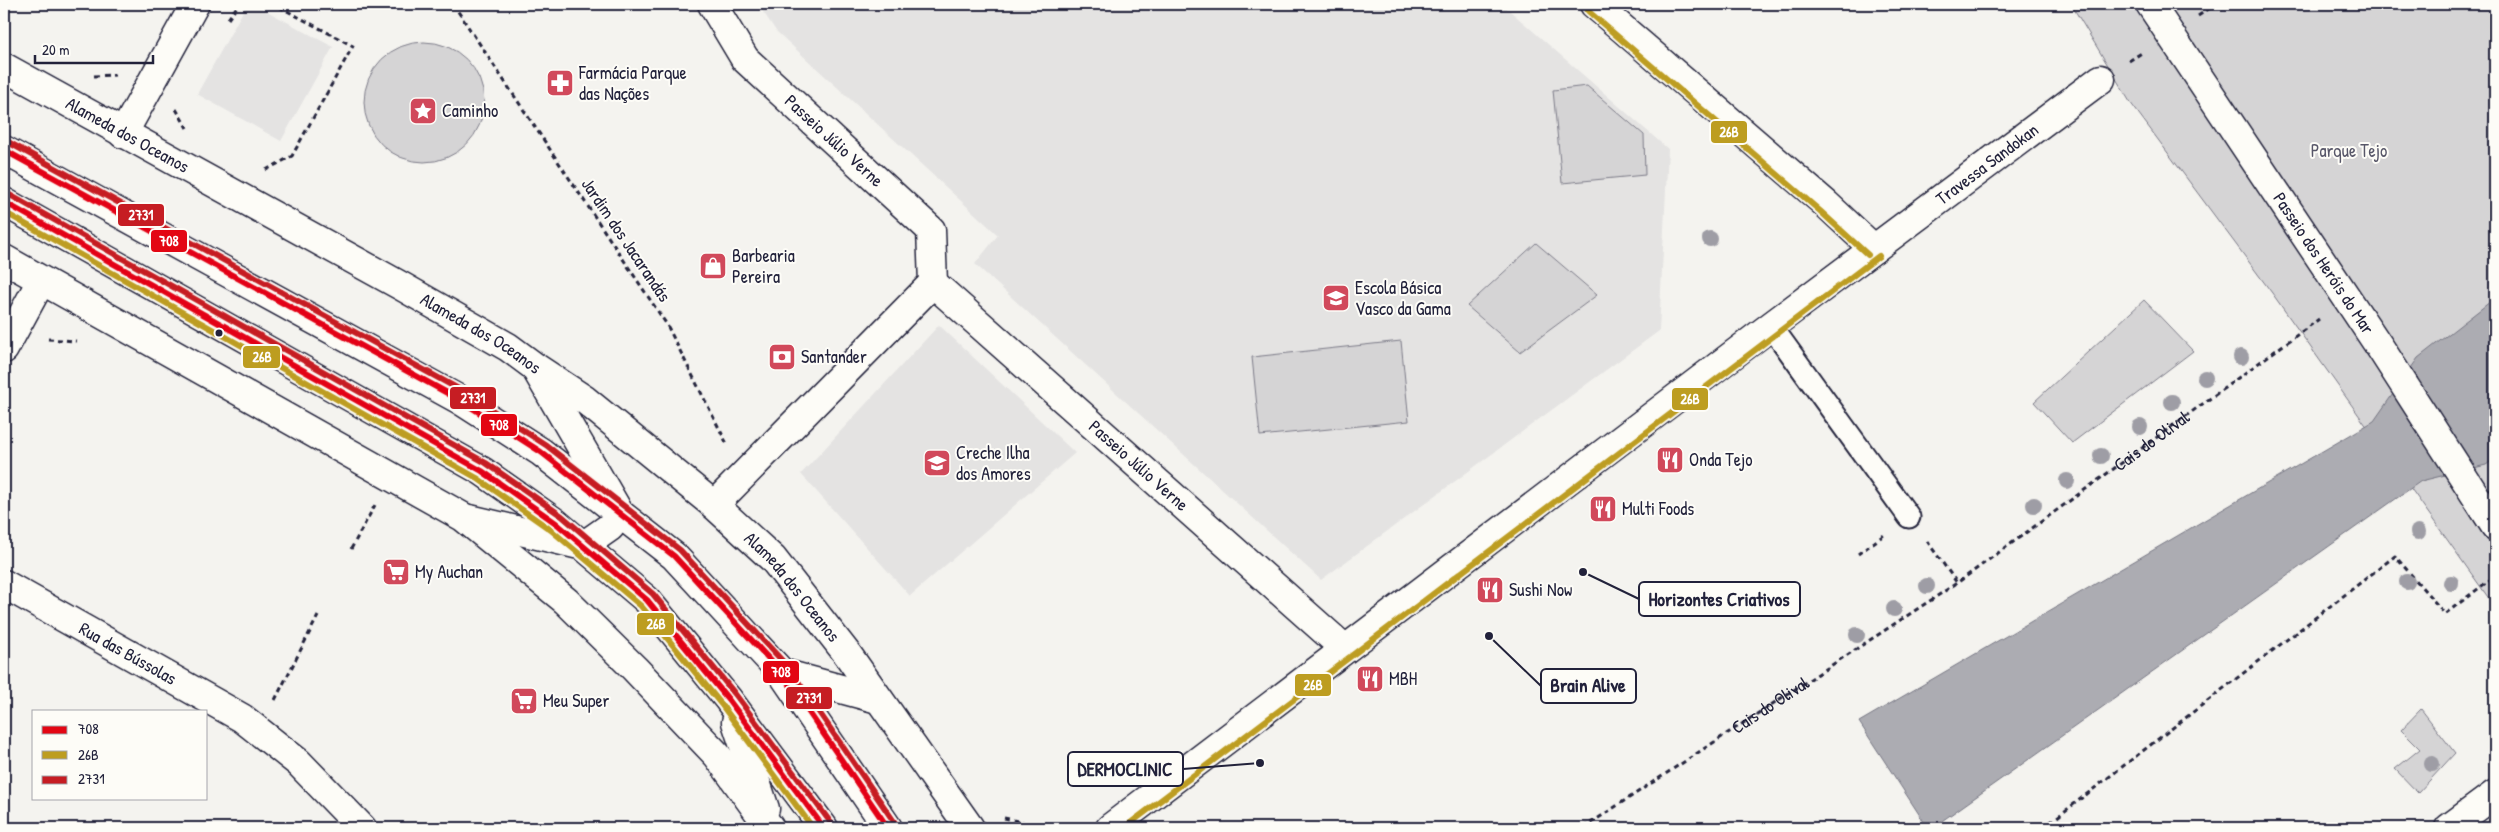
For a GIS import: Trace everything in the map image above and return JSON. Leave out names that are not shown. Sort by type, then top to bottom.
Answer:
[{"type":"street","points":[[123,134],[195,4]]},
{"type":"street","name":"Passeio Júlio Verne","points":[[712,4],[745,59],[931,230],[933,283],[1345,649]]},
{"type":"street","points":[[1594,4],[1826,204],[1874,249]]},
{"type":"street","name":"Passeio dos Heróis do Mar","points":[[2150,4],[2346,300],[2381,349],[2495,526]]},
{"type":"street","name":"Alameda dos Oceanos","points":[[4,67],[508,347],[535,368],[585,400],[714,505],[772,559],[848,655],[970,828]]},
{"type":"street","name":"Travessa Sandokan","points":[[1110,828],[1771,326],[2102,79]]},
{"type":"street","points":[[4,150],[460,400],[542,452],[674,556],[782,672],[888,828]]},
{"type":"street","points":[[4,202],[482,471],[556,523],[647,600],[728,699],[824,828]]},
{"type":"street","points":[[4,259],[463,517],[566,601],[635,669],[717,756],[771,828]]},
{"type":"street","points":[[10,338],[41,280]]},
{"type":"street","points":[[714,505],[933,283]]},
{"type":"street","points":[[535,368],[620,514]]},
{"type":"street","points":[[463,517],[583,546],[610,527],[620,514]]},
{"type":"street","name":"Rua das Bússolas","points":[[4,584],[224,707],[259,730],[299,763],[362,828]]},
{"type":"street","points":[[782,672],[878,699]]},
{"type":"street","points":[[728,699],[771,828]]},
{"type":"street","points":[[2449,828],[2495,794]]},
{"type":"lane","points":[[1771,326],[1909,517]]},
{"type":"path","points":[[258,170],[267,170],[292,156],[353,46],[274,4]]},
{"type":"path","name":"Jardim dos Jacarandás","points":[[453,4],[667,325],[743,476]]},
{"type":"path","name":"Cais do Olival","points":[[1583,828],[1957,583],[2346,300]]},
{"type":"path","points":[[10,338],[81,341]]},
{"type":"path","points":[[351,549],[392,476]]},
{"type":"path","points":[[1909,517],[1957,583]]},
{"type":"path","points":[[1858,554],[1890,531]]},
{"type":"path","points":[[2043,828],[2395,556],[2445,614],[2495,576]]},
{"type":"path","points":[[259,730],[318,616]]},
{"type":"path","points":[[997,817],[1050,828]]},
{"type":"shaded area","points":[[247,4],[254,4],[333,47],[281,141],[197,94]]},
{"type":"shaded area","name":"Escola Básica Vasco da Gama","points":[[758,4],[1502,4],[1668,149],[1659,331],[1321,580],[975,264],[998,235],[776,31]]},
{"type":"shaded area","points":[[2495,298],[2495,459],[2486,465],[2421,481],[1932,828],[1928,828],[1859,722],[2374,421],[2418,358]]},
{"type":"shaded area","name":"Creche Ilha dos Amores","points":[[939,325],[1075,453],[910,596],[801,474]]},
{"type":"green space","name":"Parque Tejo","points":[[2071,4],[2495,4],[2495,607],[2272,293],[2130,102]]},
{"type":"green space","points":[[424,42],[436,43],[447,47],[457,52],[466,60],[474,69],[479,79],[483,90],[483,114],[479,125],[474,135],[466,144],[457,152],[447,157],[436,161],[424,162],[412,161],[401,157],[391,152],[382,144],[374,135],[369,125],[365,114],[364,102],[365,90],[369,79],[374,69],[382,60],[391,52],[401,47],[412,43]]},
{"type":"green space","points":[[1587,86],[1644,135],[1645,175],[1562,183],[1553,90]]},
{"type":"green space","points":[[1536,243],[1597,295],[1520,352],[1467,306]]},
{"type":"green space","points":[[2144,300],[2193,351],[2072,443],[2034,402]]},
{"type":"green space","points":[[1401,341],[1409,421],[1260,436],[1252,357]]},
{"type":"green space","points":[[2421,709],[2455,753],[2418,793],[2395,769],[2420,749],[2401,730]]},
{"type":"transit line","name":"26B","points":[[1588,11],[1820,211],[1868,255]]},
{"type":"transit line","name":"2731","points":[[8,142],[464,392],[546,445],[680,550],[788,667],[895,823]]},
{"type":"transit line","name":"708","points":[[4,150],[460,400],[541,452],[674,556],[782,673],[888,828]]},
{"type":"transit line","name":"2731","points":[[8,194],[486,463],[562,516],[653,594],[735,694],[831,823]]},
{"type":"transit line","name":"708","points":[[4,202],[482,471],[556,523],[647,600],[728,699],[824,828]]},
{"type":"transit line","name":"26B","points":[[4,212],[477,478],[551,530],[641,606],[721,704],[813,828]]},
{"type":"transit line","name":"26B","points":[[1124,828],[1879,256]]},
{"type":"place","name":"Farmácia Parque das Nações","points":[[560,83]]},
{"type":"place","name":"Caminho","points":[[423,111]]},
{"type":"place","name":"Barbearia Pereira","points":[[713,266]]},
{"type":"place","name":"Escola Básica Vasco da Gama","points":[[1336,298]]},
{"type":"place","name":"Santander","points":[[782,357]]},
{"type":"place","name":"Onda Tejo","points":[[1670,460]]},
{"type":"place","name":"Creche Ilha dos Amores","points":[[937,463]]},
{"type":"place","name":"Multi Foods","points":[[1603,509]]},
{"type":"place","name":"My Auchan","points":[[396,572]]},
{"type":"place","name":"Horizontes Criativos","points":[[1583,572]]},
{"type":"place","name":"Sushi Now","points":[[1490,590]]},
{"type":"place","name":"Brain Alive","points":[[1489,636]]},
{"type":"place","name":"MBH","points":[[1370,679]]},
{"type":"place","name":"Meu Super","points":[[524,701]]},
{"type":"place","name":"DERMOCLINIC","points":[[1260,763]]}]
